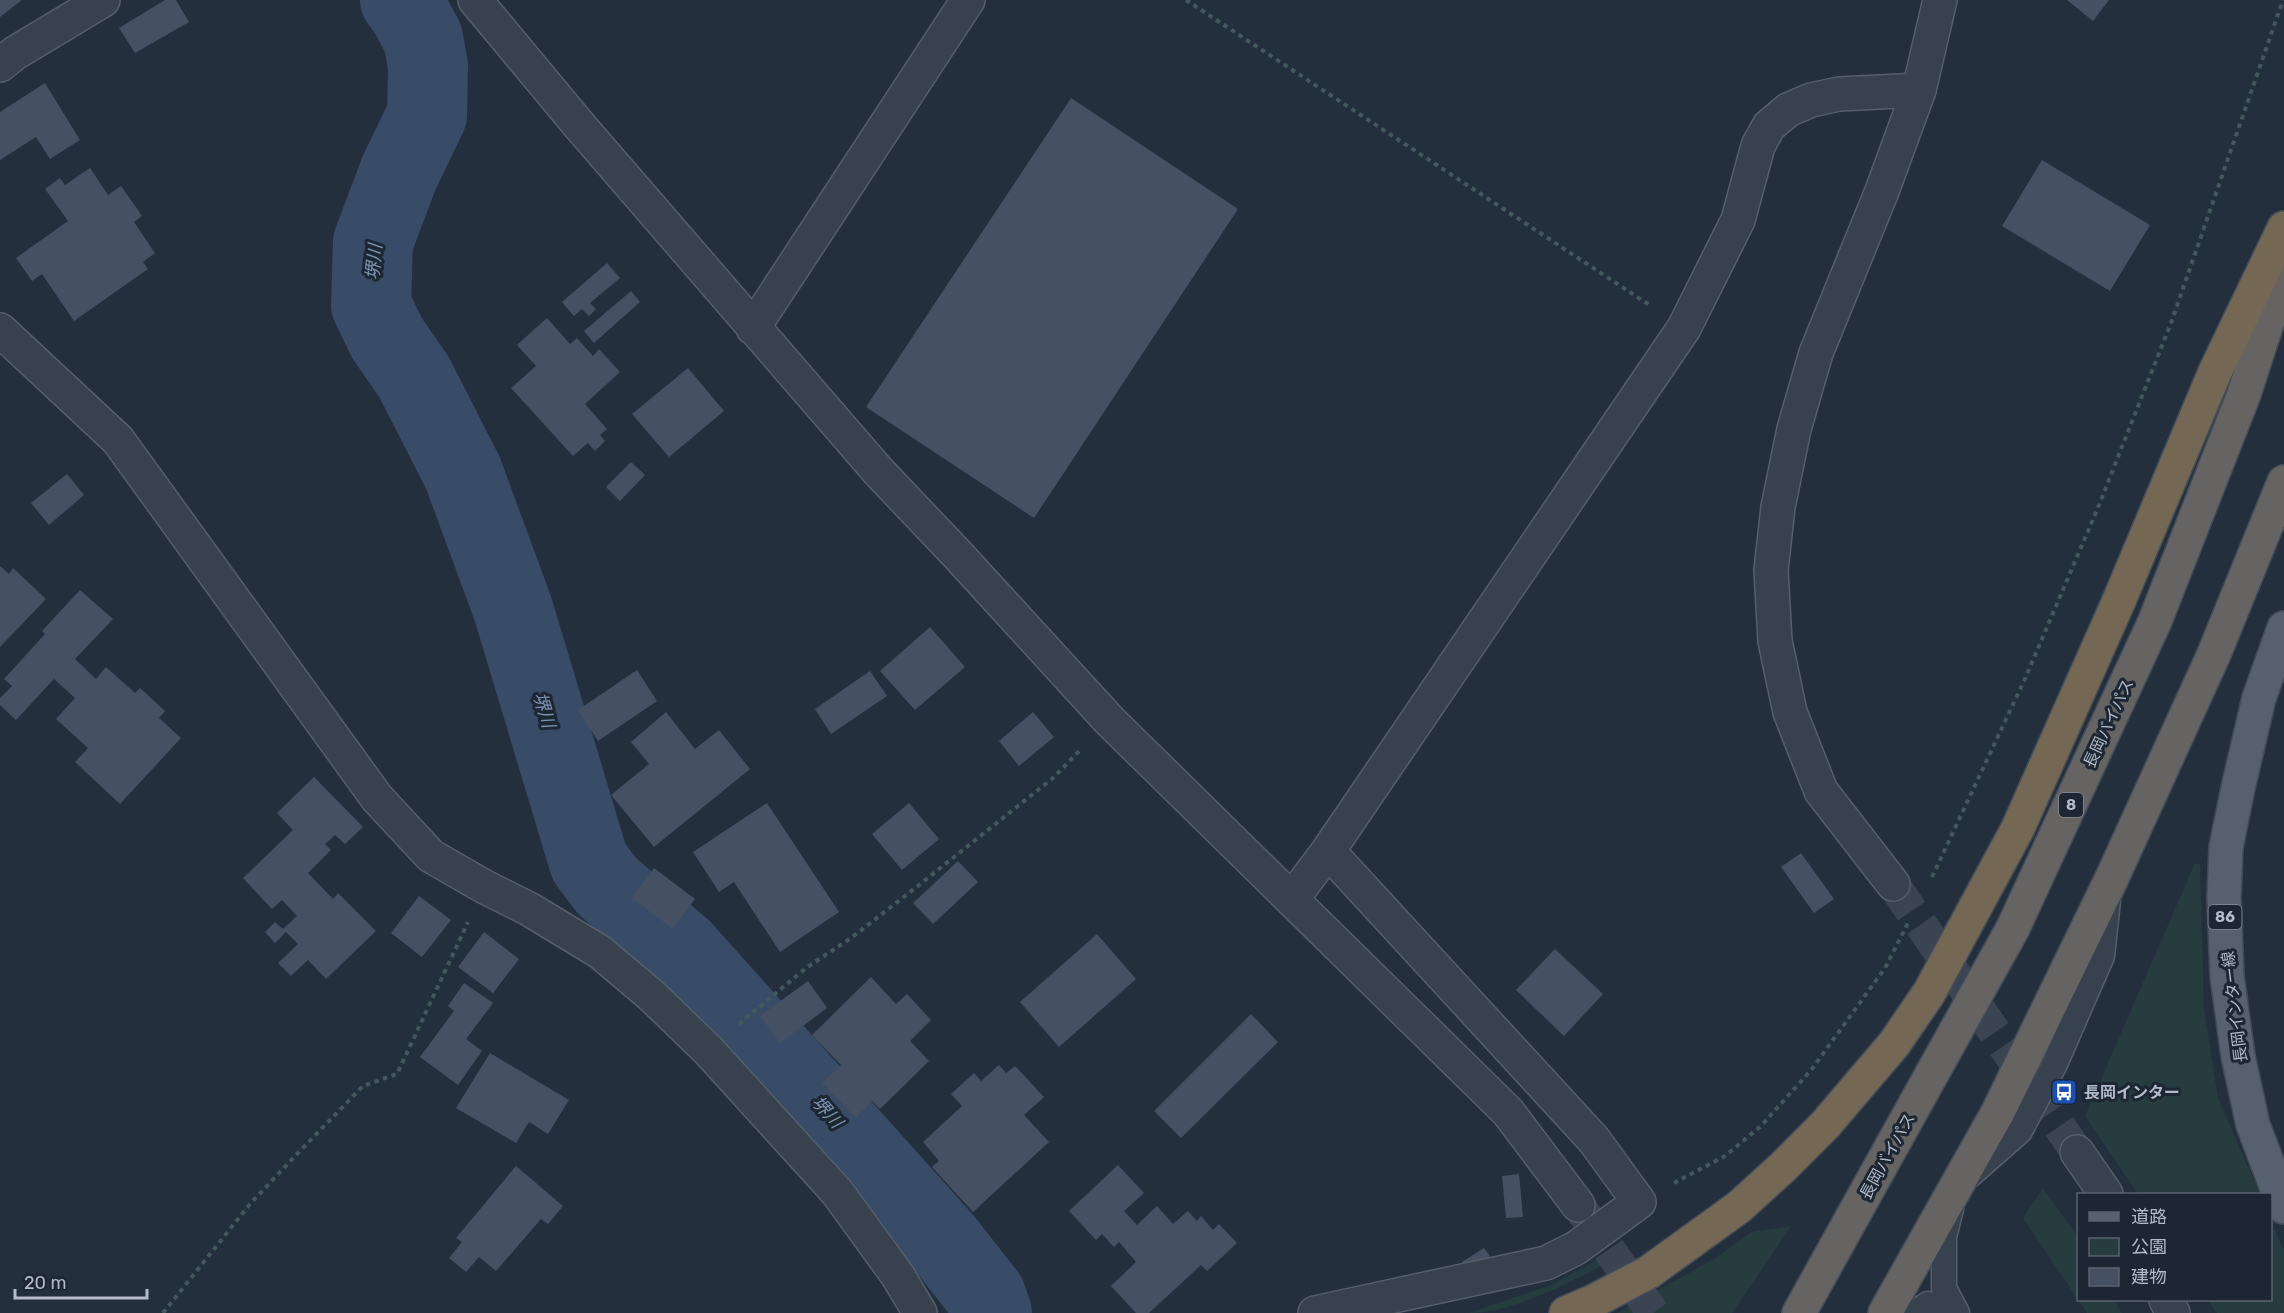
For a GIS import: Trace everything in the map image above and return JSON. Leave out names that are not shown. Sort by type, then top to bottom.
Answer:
[{"type":"highway","points":[[1566,1313],[1649,1272],[1739,1207],[1783,1167],[1832,1117],[1894,1044],[1929,993],[2018,828],[2118,603],[2215,372],[2284,228]]},
{"type":"highway","name":"長岡バイパス","points":[[1799,1313],[2028,898],[2155,621],[2244,394],[2284,271]]},
{"type":"highway","points":[[1885,1313],[1998,1112],[2111,880],[2214,654],[2284,482]]},
{"type":"main road","name":"長岡インター線","points":[[2284,628],[2259,698],[2238,788],[2226,847],[2224,898],[2227,976],[2238,1056],[2253,1125],[2284,1207]]},
{"type":"street","points":[[0,65],[15,52],[103,0]]},
{"type":"street","points":[[475,0],[753,328],[879,472],[1109,720],[1508,1112],[1578,1205]]},
{"type":"street","points":[[753,328],[968,0]]},
{"type":"street","points":[[1893,884],[1821,791],[1790,712],[1775,641],[1771,570],[1778,507],[1794,429],[1816,353],[1882,191],[1919,90],[1940,0]]},
{"type":"street","points":[[1292,899],[1328,851],[1684,328],[1738,220],[1758,146],[1769,126],[1788,110],[1811,100],[1839,94],[1919,90]]},
{"type":"street","points":[[0,330],[117,440],[377,798],[431,856],[529,909],[600,952],[652,996],[700,1042],[837,1192],[898,1276],[920,1313]]},
{"type":"street","points":[[1315,1313],[1546,1263],[1576,1248],[1639,1202],[1594,1140],[1328,851]]},
{"type":"street","points":[[2077,1152],[2105,1193]]},
{"type":"lane","points":[[1957,1313],[1944,1288],[1944,1237],[1958,1185]]},
{"type":"lane","points":[[1914,1313],[1928,1304],[1948,1313]]},
{"type":"path","points":[[1186,0],[1684,328]]},
{"type":"path","points":[[1929,884],[2024,681],[2097,510],[2171,323],[2283,0]]},
{"type":"path","points":[[738,1025],[806,969],[851,938],[1053,778],[1109,720]]},
{"type":"path","points":[[163,1313],[250,1204],[363,1086],[397,1074],[485,887]]},
{"type":"path","points":[[1639,1202],[1725,1156],[1761,1126],[1812,1069],[1885,968],[1912,916]]},
{"type":"green space","points":[[2195,863],[2200,865],[2204,1009],[2218,1098],[2260,1193],[2137,1193],[2085,1116]]},
{"type":"green space","points":[[2043,1188],[2077,1236],[2077,1299],[2023,1218]]},
{"type":"green space","points":[[2272,1222],[2284,1251],[2284,1313],[2217,1313],[2209,1301],[2272,1301]]},
{"type":"green space","points":[[1791,1226],[1732,1313],[1617,1313],[1714,1259],[1752,1232]]},
{"type":"green space","points":[[1619,1248],[1623,1255],[1548,1292],[1507,1307],[1469,1313],[1551,1285]]},
{"type":"green space","points":[[2079,1301],[2115,1301],[2122,1313],[2087,1313]]},
{"type":"building","points":[[0,0],[22,0],[0,17]]},
{"type":"building","points":[[165,0],[176,0],[189,22],[135,53],[119,28]]},
{"type":"building","points":[[2067,0],[2109,0],[2093,21]]},
{"type":"building","points":[[45,83],[80,140],[50,159],[36,137],[0,160],[0,112]]},
{"type":"building","points":[[1071,98],[1238,209],[1034,518],[866,407]]},
{"type":"building","points":[[2042,160],[2150,225],[2110,291],[2002,226]]},
{"type":"building","points":[[90,168],[108,195],[121,186],[142,216],[134,222],[155,253],[143,262],[148,269],[74,321],[42,274],[32,281],[16,258],[68,221],[45,189],[60,178],[65,185]]},
{"type":"building","points":[[607,263],[620,278],[590,303],[596,309],[589,316],[582,309],[574,316],[562,302]]},
{"type":"building","points":[[631,291],[640,302],[594,343],[584,331]]},
{"type":"building","points":[[547,318],[570,344],[577,338],[593,356],[599,349],[620,372],[585,404],[607,429],[600,435],[605,441],[595,451],[588,443],[573,456],[511,388],[536,366],[517,345]]},
{"type":"building","points":[[688,368],[724,411],[669,457],[632,414]]},
{"type":"building","points":[[631,462],[645,475],[620,501],[606,487]]},
{"type":"building","points":[[67,474],[84,495],[49,525],[31,503]]},
{"type":"building","points":[[0,566],[9,574],[13,568],[46,599],[0,647]]},
{"type":"building","points":[[80,590],[113,619],[75,659],[96,679],[106,667],[135,693],[140,688],[165,711],[159,718],[181,738],[120,804],[75,762],[88,748],[56,719],[75,698],[54,679],[16,720],[0,705],[0,698],[12,686],[4,679],[45,634],[42,631]]},
{"type":"building","points":[[930,627],[965,667],[915,710],[880,671]]},
{"type":"building","points":[[637,670],[657,701],[598,741],[578,710]]},
{"type":"building","points":[[870,671],[887,696],[831,734],[815,709]]},
{"type":"building","points":[[666,712],[695,749],[719,730],[750,769],[654,847],[611,795],[649,764],[631,742]]},
{"type":"building","points":[[1033,712],[1054,737],[1019,766],[999,741]]},
{"type":"building","points":[[314,777],[363,827],[345,844],[335,835],[325,844],[331,850],[308,873],[333,899],[338,893],[376,931],[326,979],[308,960],[291,976],[278,963],[298,944],[286,932],[275,943],[265,932],[275,922],[283,929],[297,916],[282,900],[272,909],[243,878],[293,830],[277,813]]},
{"type":"building","points":[[767,803],[839,912],[780,952],[734,882],[719,892],[693,852]]},
{"type":"building","points":[[909,803],[939,839],[902,870],[872,834]]},
{"type":"building","points":[[1801,853],[1834,899],[1814,913],[1781,867]]},
{"type":"building","points":[[958,861],[978,882],[933,924],[913,903]]},
{"type":"building","points":[[654,868],[695,899],[673,929],[632,898]]},
{"type":"building","points":[[419,896],[451,920],[422,957],[391,933]]},
{"type":"building","points":[[484,932],[519,959],[493,993],[458,967]]},
{"type":"building","points":[[1097,934],[1136,979],[1059,1047],[1020,1002]]},
{"type":"building","points":[[1555,949],[1603,994],[1564,1036],[1516,990]]},
{"type":"building","points":[[871,977],[896,1004],[907,994],[931,1020],[910,1041],[929,1061],[880,1109],[872,1101],[856,1118],[822,1083],[841,1065],[812,1035]]},
{"type":"building","points":[[808,981],[827,1008],[780,1043],[760,1016]]},
{"type":"building","points":[[464,983],[493,1003],[466,1039],[482,1051],[458,1085],[420,1057],[454,1011],[448,1006]]},
{"type":"building","points":[[1251,1014],[1278,1042],[1181,1138],[1154,1111]]},
{"type":"building","points":[[490,1053],[569,1100],[548,1134],[529,1122],[516,1143],[456,1108]]},
{"type":"building","points":[[999,1065],[1006,1073],[1015,1066],[1044,1097],[1024,1115],[1049,1142],[973,1212],[932,1167],[939,1161],[923,1142],[962,1106],[951,1094],[974,1073],[981,1081]]},
{"type":"building","points":[[1118,1165],[1144,1193],[1124,1211],[1137,1225],[1157,1206],[1173,1224],[1188,1211],[1197,1221],[1201,1216],[1213,1230],[1219,1224],[1237,1243],[1207,1271],[1201,1265],[1149,1313],[1136,1313],[1111,1286],[1136,1262],[1119,1242],[1114,1247],[1102,1234],[1096,1240],[1069,1211]]},
{"type":"building","points":[[516,1166],[563,1206],[548,1224],[541,1219],[496,1271],[479,1257],[466,1272],[449,1258],[462,1242],[456,1238]]},
{"type":"building","points":[[1519,1174],[1523,1217],[1506,1218],[1502,1176]]},
{"type":"building","points":[[1484,1248],[1490,1256],[1468,1271],[1462,1262]]},
{"type":"waterway","name":"堺川","points":[[400,0],[423,38],[428,66],[427,115],[399,173],[373,242],[371,305],[387,338],[414,377],[463,473],[513,609],[589,862],[607,886],[682,950],[942,1240],[986,1296],[992,1313]]},
{"type":"tunnel","points":[[1893,884],[2077,1152]]},
{"type":"tunnel","points":[[1581,1209],[1653,1313]]},
{"type":"place","name":"長岡インター","points":[[2064,1092]]}]
